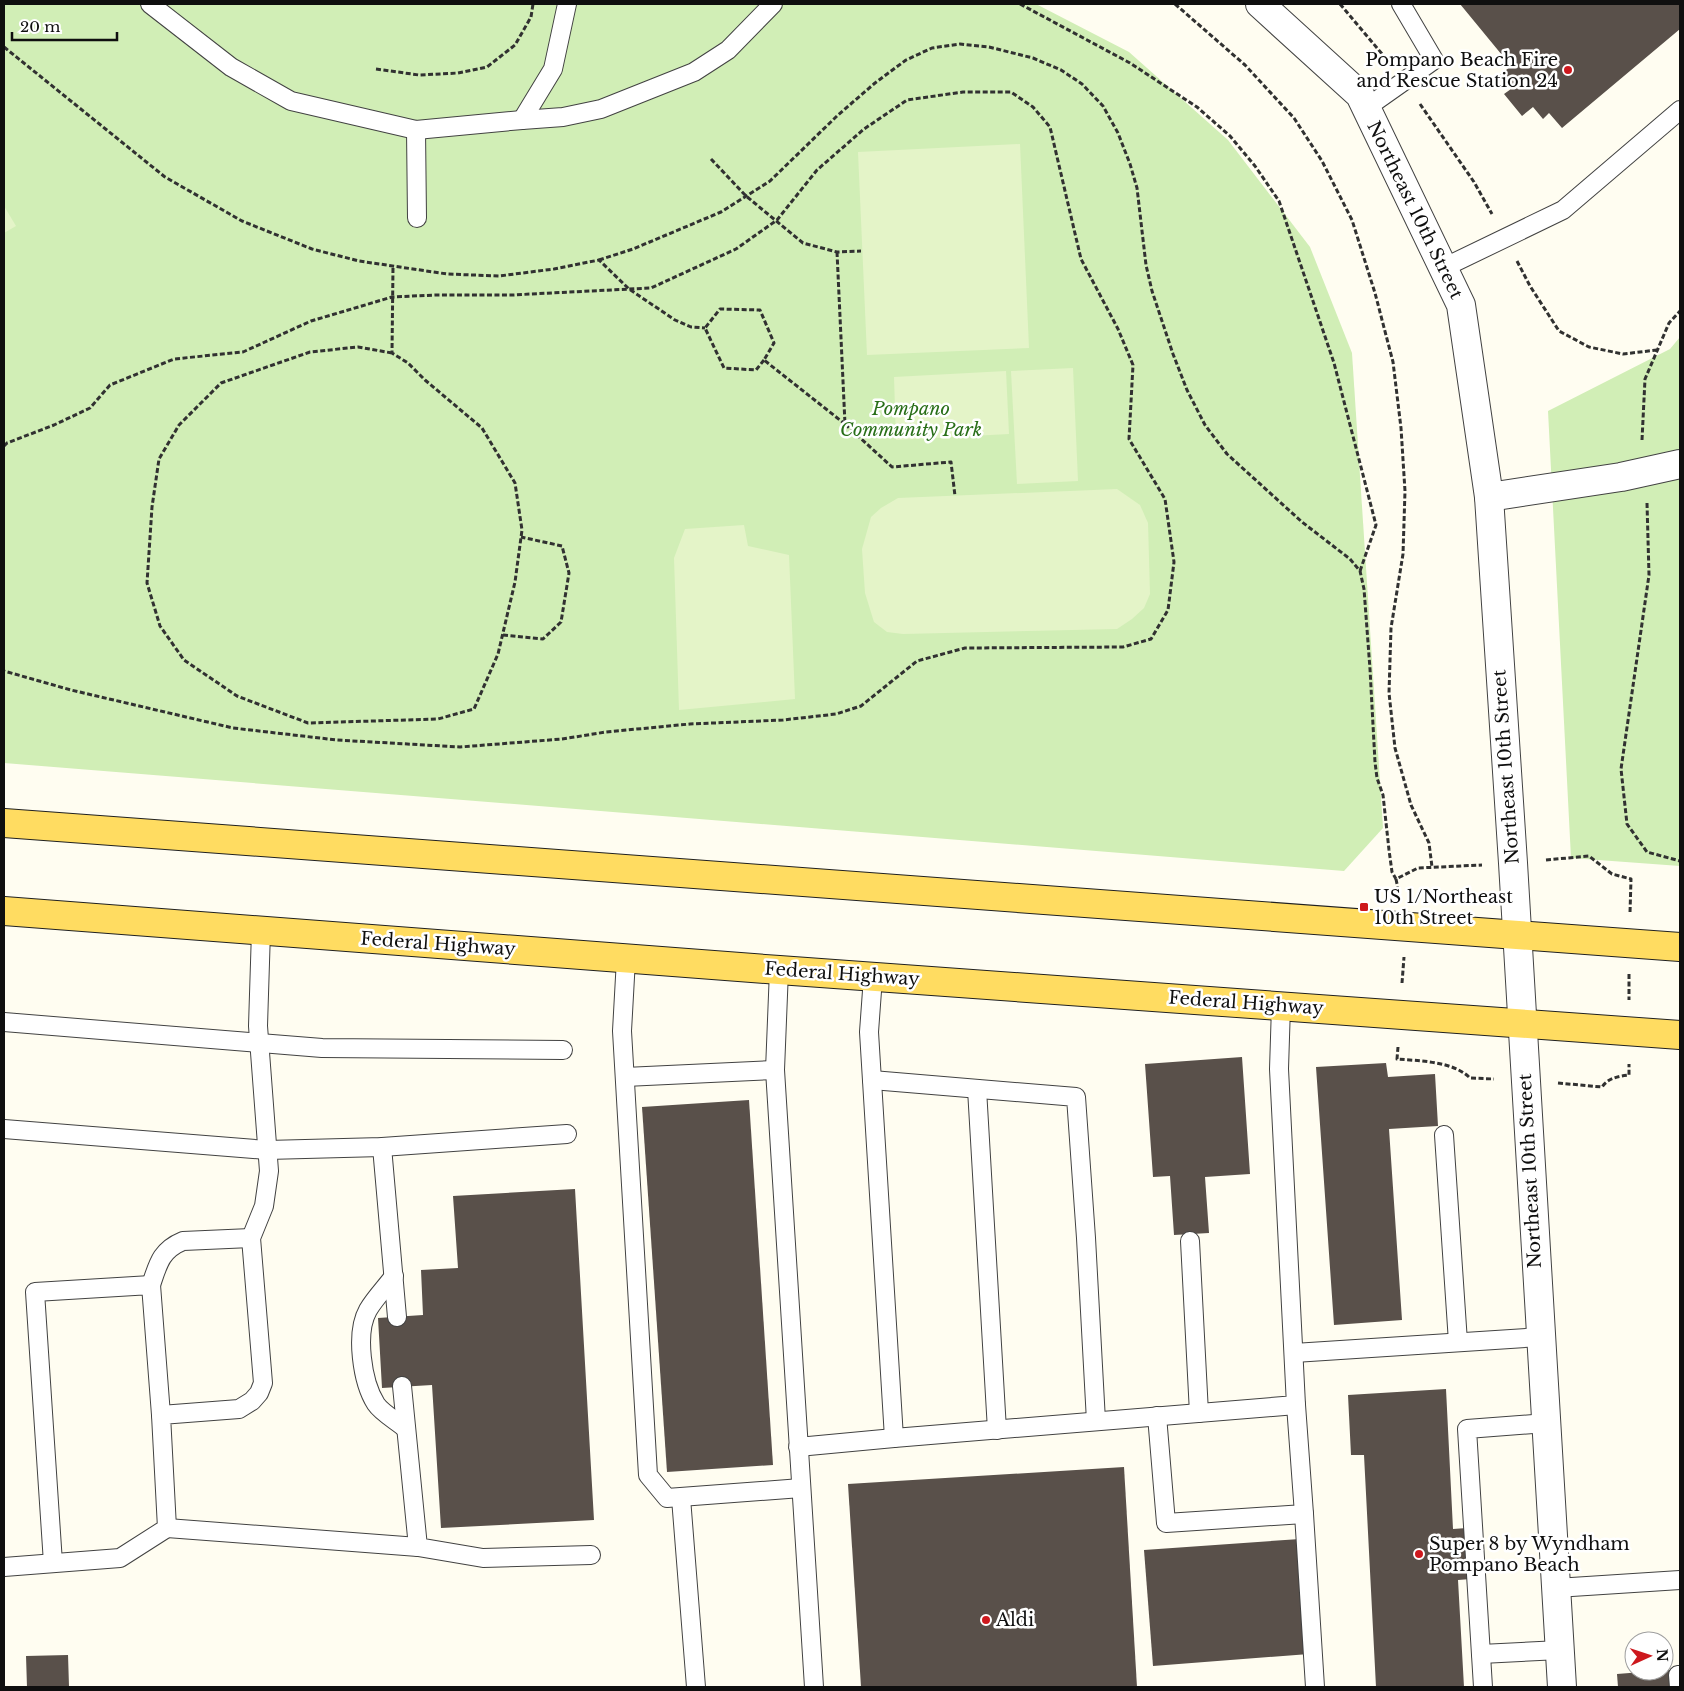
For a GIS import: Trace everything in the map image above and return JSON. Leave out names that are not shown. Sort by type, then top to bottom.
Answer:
[{"type":"main road","points":[[4,823],[1680,947]]},
{"type":"main road","points":[[4,838],[39,826]]},
{"type":"main road","name":"Federal Highway","points":[[4,911],[873,977],[1680,1035]]},
{"type":"street","name":"Northeast 10th Street","points":[[1260,4],[1360,95],[1461,305],[1489,497],[1513,863],[1562,1687]]},
{"type":"street","points":[[1489,497],[1622,477],[1680,464]]},
{"type":"lane","points":[[150,4],[231,67],[291,101],[416,130],[564,117],[601,109],[694,72],[728,50],[773,4]]},
{"type":"lane","points":[[522,120],[553,69],[567,4]]},
{"type":"lane","points":[[1366,108],[1434,60],[1401,4]]},
{"type":"lane","points":[[1444,268],[1562,210],[1680,110]]},
{"type":"lane","points":[[416,130],[417,218]]},
{"type":"lane","points":[[161,1415],[239,1409],[252,1401],[259,1393],[263,1383],[251,1238],[264,1206],[269,1171],[258,1026],[261,931]]},
{"type":"lane","points":[[626,958],[622,1031],[648,1475],[667,1498],[801,1488]]},
{"type":"lane","points":[[779,970],[775,1070],[814,1687]]},
{"type":"lane","points":[[873,977],[869,1032],[894,1438]]},
{"type":"lane","points":[[1281,1006],[1279,1069],[1296,1405],[1315,1687]]},
{"type":"lane","points":[[4,1022],[322,1048],[563,1050]]},
{"type":"lane","points":[[625,1077],[775,1070]]},
{"type":"lane","points":[[872,1080],[1076,1097],[1096,1421]]},
{"type":"lane","points":[[977,1089],[997,1430]]},
{"type":"lane","points":[[4,1129],[267,1150],[382,1147],[567,1134]]},
{"type":"lane","points":[[1444,1135],[1458,1342]]},
{"type":"lane","points":[[382,1147],[397,1317]]},
{"type":"lane","points":[[167,1528],[152,1285],[158,1263],[173,1246],[183,1242],[251,1238]]},
{"type":"lane","points":[[1190,1241],[1199,1413]]},
{"type":"lane","points":[[394,1276],[368,1311],[363,1327],[363,1360],[366,1384],[377,1405],[406,1429]]},
{"type":"lane","points":[[53,1563],[35,1292],[152,1285]]},
{"type":"lane","points":[[1294,1353],[1540,1337]]},
{"type":"lane","points":[[402,1386],[418,1547]]},
{"type":"lane","points":[[798,1447],[1296,1405]]},
{"type":"lane","points":[[1157,1416],[1166,1523],[1304,1514]]},
{"type":"lane","points":[[1483,1687],[1467,1429],[1546,1423]]},
{"type":"lane","points":[[681,1498],[696,1687]]},
{"type":"lane","points":[[4,1567],[120,1558],[167,1528],[418,1547],[483,1558],[591,1555]]},
{"type":"lane","points":[[1556,1588],[1680,1580]]},
{"type":"lane","points":[[1481,1654],[1560,1650]]},
{"type":"lane","points":[[1679,1687],[1678,1675],[1680,1675]]},
{"type":"path","points":[[376,69],[419,75],[458,74],[487,67],[515,45],[531,17],[533,4]]},
{"type":"path","points":[[1020,4],[1130,64],[1197,107],[1230,136],[1255,166],[1279,201],[1334,362],[1376,525],[1360,571]]},
{"type":"path","points":[[1175,4],[1245,65],[1294,118],[1322,162],[1352,220],[1375,293],[1393,362],[1401,428],[1405,490],[1403,554],[1391,628],[1389,693],[1395,748],[1411,805],[1429,843],[1432,867]]},
{"type":"path","points":[[1340,4],[1404,81],[1474,182],[1506,238],[1530,286],[1560,331],[1589,346],[1623,354],[1658,350]]},
{"type":"path","points":[[4,47],[165,177],[242,221],[312,249],[359,261],[447,274],[499,276],[554,269],[599,260],[633,249],[721,212],[770,181],[838,115],[875,83],[906,60],[932,48],[960,44],[989,47],[1033,58],[1061,70],[1082,84],[1103,106],[1118,133],[1137,188],[1146,265],[1152,292],[1187,390],[1205,425],[1226,454],[1302,522],[1350,559],[1360,571],[1364,588],[1377,778],[1383,794],[1392,872],[1396,879],[1406,927],[1397,1059],[1454,1067],[1470,1078],[1525,1080],[1602,1087],[1606,1082],[1618,1076],[1629,1074],[1631,879],[1612,874],[1589,856],[1513,863],[1418,868],[1396,879]]},
{"type":"path","points":[[4,446],[90,408],[110,385],[174,359],[243,352],[311,321],[392,297],[512,295],[651,288],[736,248],[777,220],[817,170],[864,128],[907,100],[963,92],[1011,92],[1033,107],[1050,127],[1081,259],[1118,328],[1133,365],[1129,439],[1165,499],[1174,562],[1168,610],[1151,639],[1123,647],[964,648],[917,661],[861,706],[836,714],[783,720],[690,724],[606,732],[562,739],[460,747],[337,740],[233,728],[71,690],[4,671]]},
{"type":"path","points":[[711,159],[746,196],[803,243],[838,252],[861,251]]},
{"type":"path","points":[[838,252],[845,424]]},
{"type":"path","points":[[599,260],[629,289],[675,320],[691,327],[705,328]]},
{"type":"path","points":[[392,266],[392,354]]},
{"type":"path","points":[[720,309],[760,310],[774,344],[756,370],[724,368],[705,328],[720,309]]},
{"type":"path","points":[[1680,311],[1669,323],[1645,379],[1642,442],[1646,472],[1649,575],[1621,769],[1627,824],[1647,852],[1680,861]]},
{"type":"path","points":[[358,347],[392,354],[408,363],[425,380],[482,428],[515,483],[522,530],[515,582],[503,635],[498,654],[474,710],[438,719],[308,724],[237,696],[184,660],[160,626],[147,583],[152,507],[159,459],[179,425],[221,384],[310,352],[358,347]]},
{"type":"path","points":[[764,360],[845,424],[892,467],[951,462],[955,496]]},
{"type":"path","points":[[503,635],[544,640],[561,622],[569,573],[562,546],[521,537]]},
{"type":"green space","name":"Pompano Community Park","points":[[4,4],[1036,4],[1129,52],[1228,140],[1310,247],[1352,353],[1383,828],[1344,871],[4,763]]},
{"type":"green space","points":[[1020,144],[1029,348],[867,355],[858,152]]},
{"type":"green space","points":[[4,206],[16,226],[4,233]]},
{"type":"green space","points":[[1680,337],[1680,866],[1571,858],[1548,411],[1670,349]]},
{"type":"green space","points":[[1073,368],[1078,481],[1017,484],[1011,371]]},
{"type":"green space","points":[[1006,371],[1009,434],[896,440],[894,377]]},
{"type":"green space","points":[[1117,489],[1140,505],[1148,523],[1150,594],[1144,608],[1117,629],[903,634],[887,632],[874,622],[865,593],[862,549],[871,517],[881,508],[898,498]]},
{"type":"green space","points":[[744,525],[748,546],[789,555],[795,699],[679,710],[674,558],[685,529]]},
{"type":"building","name":"Pompano Beach Fire and Rescue Station 24","points":[[1460,4],[1680,4],[1680,29],[1562,128],[1549,113],[1543,119],[1533,107],[1522,116],[1504,94],[1511,89],[1500,75],[1511,66]]},
{"type":"building","points":[[1242,1057],[1250,1174],[1205,1177],[1209,1233],[1174,1235],[1170,1176],[1153,1177],[1145,1064]]},
{"type":"building","points":[[1386,1063],[1388,1077],[1435,1074],[1438,1126],[1389,1129],[1402,1320],[1334,1325],[1316,1067]]},
{"type":"building","points":[[749,1100],[773,1465],[667,1472],[642,1107]]},
{"type":"building","points":[[575,1189],[594,1520],[441,1528],[432,1385],[382,1388],[378,1318],[423,1315],[421,1270],[458,1268],[453,1196]]},
{"type":"building","name":"Super 8 by Wyndham Pompano Beach","points":[[1446,1389],[1453,1529],[1467,1528],[1471,1579],[1458,1580],[1464,1687],[1376,1687],[1364,1455],[1351,1455],[1348,1395]]},
{"type":"building","points":[[1124,1467],[1137,1687],[861,1687],[848,1484]]},
{"type":"building","points":[[1300,1539],[1309,1654],[1153,1666],[1144,1550]]},
{"type":"building","points":[[68,1655],[69,1687],[27,1687],[26,1656]]},
{"type":"building","points":[[1674,1669],[1680,1669],[1680,1687],[1618,1687],[1617,1674],[1624,1673],[1624,1681],[1674,1681]]},
{"type":"place","name":"Pompano Beach Fire and Rescue Station 24","points":[[1568,70]]},
{"type":"place","name":"US 1/Northeast 10th Street","points":[[1364,907]]},
{"type":"place","name":"Super 8 by Wyndham Pompano Beach","points":[[1419,1554]]},
{"type":"place","name":"Aldi","points":[[986,1620]]}]
